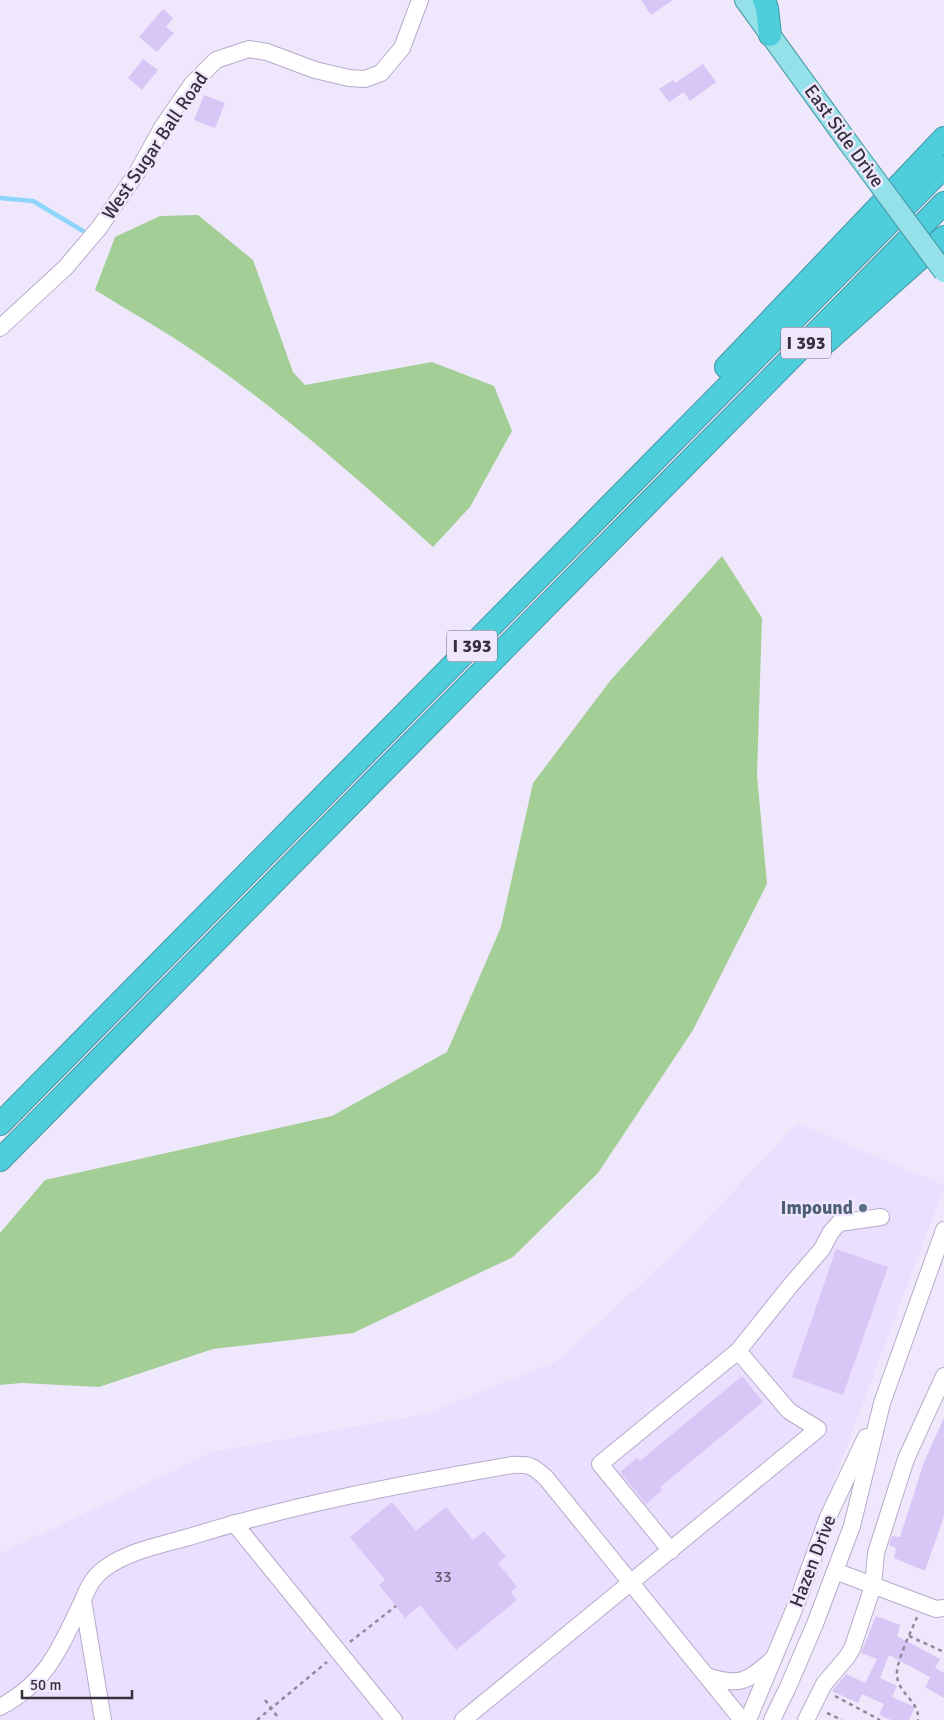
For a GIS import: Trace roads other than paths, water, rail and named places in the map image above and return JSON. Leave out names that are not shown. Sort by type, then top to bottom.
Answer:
[{"type":"highway","points":[[764,0],[767,8],[770,35]]},
{"type":"highway","points":[[551,565],[703,391],[944,138]]},
{"type":"highway","name":"I 393","points":[[0,1124],[944,167]]},
{"type":"highway","name":"I 393","points":[[0,1160],[944,203]]},
{"type":"highway","points":[[668,483],[944,237]]},
{"type":"main road","name":"East Side Drive","points":[[745,0],[944,272]]},
{"type":"street","name":"West Sugar Ball Road","points":[[0,328],[66,267],[99,228],[138,171],[163,126],[192,84],[216,60],[249,49],[267,52],[316,70],[349,78],[366,79],[381,73],[402,48],[420,0]]},
{"type":"street","points":[[671,1551],[600,1464],[738,1351],[822,1249],[831,1232],[839,1223],[881,1217]]},
{"type":"street","name":"Hazen Drive","points":[[748,1720],[798,1600],[828,1518],[882,1403],[944,1230]]},
{"type":"street","points":[[463,1720],[818,1429],[789,1411],[738,1351]]},
{"type":"street","points":[[806,1720],[824,1684],[852,1649],[873,1586],[876,1553],[906,1459],[944,1376]]},
{"type":"street","name":"Hazen Drive","points":[[772,1720],[807,1642],[852,1526],[882,1403]]},
{"type":"street","points":[[0,1706],[17,1698],[33,1684],[52,1662],[88,1587],[103,1570],[128,1555],[279,1511],[411,1483],[526,1464],[534,1467],[546,1478],[742,1720]]},
{"type":"street","points":[[234,1523],[394,1720]]},
{"type":"street","points":[[835,1571],[936,1609],[944,1608]]},
{"type":"street","points":[[83,1600],[103,1720]]},
{"type":"street","points":[[707,1676],[724,1682],[745,1680],[775,1658]]},
{"type":"waterway","points":[[0,198],[33,201],[83,231]]},
{"type":"place","name":"Impound","points":[[863,1208]]}]
